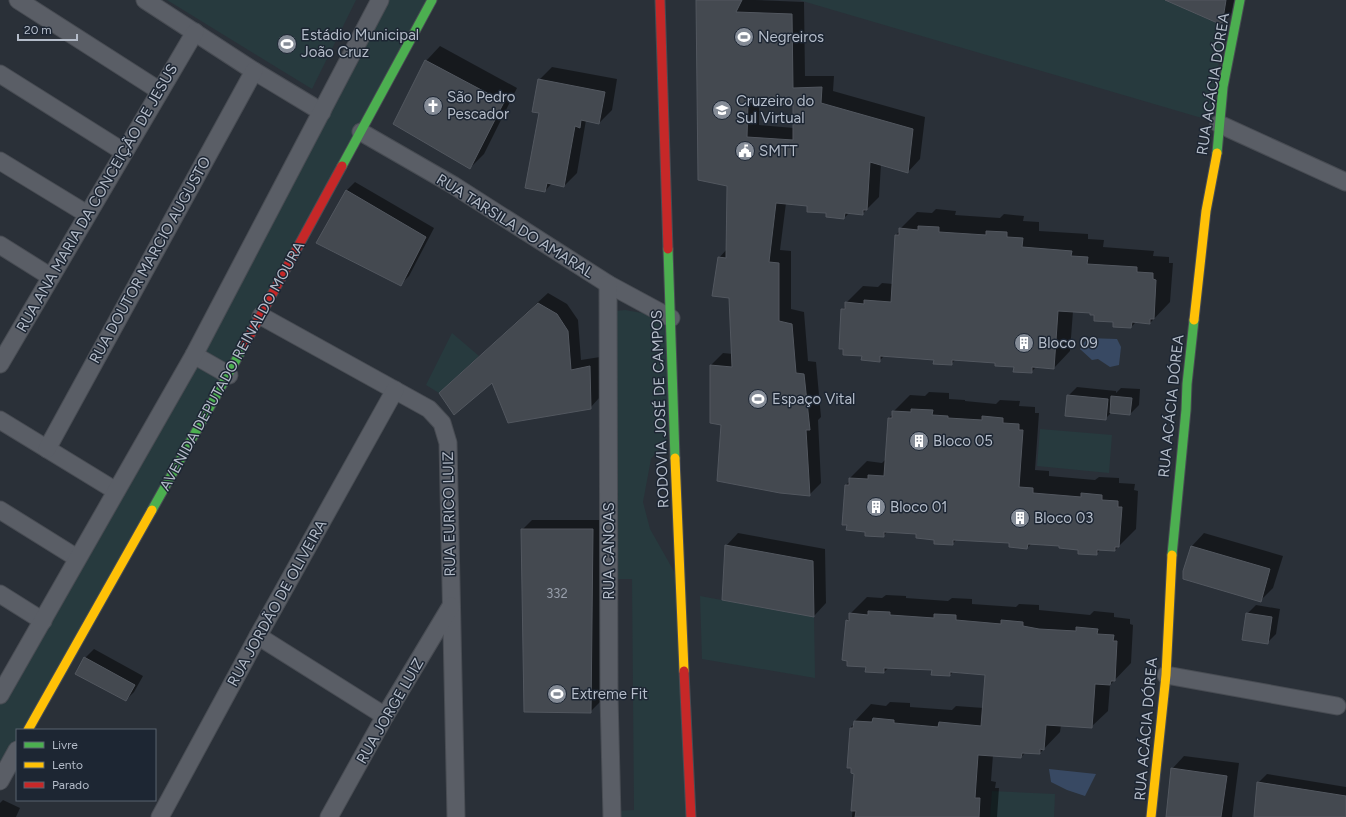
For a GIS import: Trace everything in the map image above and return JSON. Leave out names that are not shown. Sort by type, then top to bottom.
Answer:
[{"type":"street","points":[[18,0],[160,91]]},
{"type":"street","points":[[145,0],[254,71],[322,112]]},
{"type":"street","points":[[1,691],[194,355],[380,0]]},
{"type":"street","name":"AVENIDA DEPUTADO REINALDO MOURA","points":[[29,729],[261,316],[432,0]]},
{"type":"street","name":"RODOVIA JOSÉ DE CAMPOS","points":[[660,0],[674,440],[691,817]]},
{"type":"street","name":"RUA ACÁCIA DÓREA","points":[[1151,817],[1166,675],[1172,548],[1186,410],[1187,384],[1206,211],[1216,158],[1223,87],[1240,0]]},
{"type":"street","name":"RUA ANA MARIA DA CONCEIÇÃO DE JESUS","points":[[0,364],[5,343],[51,277],[195,32]]},
{"type":"street","name":"RUA DOUTOR MARCIO AUGUSTO","points":[[47,449],[254,71]]},
{"type":"street","points":[[0,74],[124,152]]},
{"type":"street","points":[[1219,124],[1346,182]]},
{"type":"street","name":"RUA TARSILA DO AMARAL","points":[[361,132],[454,185],[608,284],[671,318]]},
{"type":"street","points":[[0,160],[87,214]]},
{"type":"street","points":[[0,245],[51,277]]},
{"type":"street","name":"RUA CANOAS","points":[[608,284],[609,696],[612,817]]},
{"type":"street","name":"RUA EURICO LUIZ","points":[[261,316],[429,409],[442,423],[448,443],[456,817]]},
{"type":"street","points":[[194,355],[228,375]]},
{"type":"street","name":"RUA JORDÃO DE OLIVEIRA","points":[[160,817],[258,636],[395,390]]},
{"type":"street","points":[[0,420],[116,491]]},
{"type":"street","points":[[0,510],[77,558]]},
{"type":"street","points":[[0,594],[43,620]]},
{"type":"street","name":"RUA JORGE LUIZ","points":[[329,817],[385,716],[452,606]]},
{"type":"street","points":[[258,636],[385,716]]},
{"type":"street","points":[[1166,675],[1337,706]]},
{"type":"street","points":[[0,781],[16,752]]},
{"type":"green space","name":"Estádio Municipal João Cruz","points":[[167,0],[356,0],[312,89]]},
{"type":"green space","points":[[380,0],[432,0],[29,729],[16,729],[16,752],[0,781],[0,693]]},
{"type":"green space","points":[[799,0],[1165,0],[1223,26],[1212,121]]},
{"type":"green space","points":[[625,310],[671,318],[667,439],[651,459],[643,502],[650,529],[680,582],[692,817],[612,817],[612,811],[634,810],[632,579],[609,579],[616,311]]},
{"type":"green space","points":[[452,333],[479,356],[439,393],[426,385]]},
{"type":"green space","points":[[1040,429],[1112,435],[1109,473],[1037,466]]},
{"type":"green space","points":[[700,596],[814,617],[815,678],[702,659]]},
{"type":"green space","points":[[992,791],[1055,794],[1054,817],[990,817]]},
{"type":"water","points":[[1087,338],[1117,339],[1121,347],[1119,365],[1110,367],[1098,359],[1092,360],[1080,349]]},
{"type":"water","points":[[1049,769],[1096,774],[1085,796],[1067,790],[1051,782]]},
{"type":"building","points":[[696,0],[742,0],[736,12],[792,14],[793,88],[822,87],[821,103],[913,129],[908,173],[870,162],[867,210],[863,210],[863,215],[845,213],[844,219],[826,217],[826,213],[807,212],[807,206],[776,203],[769,262],[779,263],[779,321],[792,324],[796,373],[804,374],[810,430],[806,430],[810,496],[780,493],[717,481],[721,425],[710,423],[710,365],[732,367],[729,298],[712,296],[718,257],[726,258],[727,186],[698,180]],"holes":[[[748,102],[793,105],[793,140],[747,137]]]},
{"type":"building","points":[[1165,0],[1226,0],[1222,25]]},
{"type":"building","points":[[425,60],[504,102],[470,169],[393,124]]},
{"type":"building","points":[[538,79],[605,92],[599,124],[581,120],[580,128],[575,126],[564,187],[547,183],[545,192],[525,188],[539,113],[532,112]]},
{"type":"building","points":[[346,190],[426,237],[401,286],[316,243]]},
{"type":"building","points":[[918,226],[939,227],[939,232],[986,235],[986,231],[1007,232],[1007,237],[1023,238],[1022,247],[1072,251],[1071,256],[1088,257],[1087,264],[1137,267],[1137,272],[1153,273],[1153,279],[1156,280],[1154,319],[1150,319],[1150,324],[1132,322],[1131,328],[1113,327],[1113,322],[1094,321],[1094,315],[1090,315],[1090,313],[1058,311],[1054,369],[1032,367],[1032,373],[1013,372],[1014,367],[995,366],[995,363],[952,360],[952,365],[933,364],[934,360],[880,356],[880,362],[861,360],[862,356],[843,355],[843,349],[839,349],[841,309],[845,309],[845,302],[864,304],[864,300],[891,302],[895,235],[899,235],[899,228],[918,230]]},
{"type":"building","points":[[538,303],[557,314],[568,331],[571,370],[590,366],[591,409],[508,423],[492,383],[454,415],[439,393]]},
{"type":"building","points":[[1067,395],[1108,399],[1106,420],[1065,416]]},
{"type":"building","points":[[1111,396],[1132,398],[1130,415],[1110,413]]},
{"type":"building","points":[[911,409],[933,410],[932,415],[948,416],[948,418],[982,420],[982,416],[1003,418],[1003,423],[1019,424],[1019,430],[1023,430],[1019,487],[1033,488],[1033,493],[1081,497],[1081,493],[1102,495],[1102,500],[1118,501],[1118,507],[1122,507],[1119,547],[1115,547],[1115,551],[1097,550],[1097,555],[1078,554],[1078,550],[1059,548],[1059,546],[1028,544],[1027,549],[1009,547],[1009,543],[953,540],[953,545],[934,544],[934,540],[916,538],[916,534],[884,532],[884,537],[865,536],[865,532],[846,530],[847,525],[842,525],[845,485],[849,485],[849,478],[868,479],[868,475],[884,476],[888,418],[892,418],[892,411],[911,412]]},
{"type":"building","points":[[521,529],[593,529],[591,713],[524,712]]},
{"type":"building","points":[[725,545],[813,561],[814,617],[722,600]]},
{"type":"building","points":[[1191,546],[1270,569],[1261,602],[1183,579],[1183,571]]},
{"type":"building","points":[[868,611],[890,612],[890,615],[934,618],[934,614],[956,615],[956,620],[1001,624],[1001,620],[1023,622],[1023,626],[1039,629],[1076,631],[1076,627],[1098,629],[1097,634],[1114,635],[1113,641],[1117,641],[1115,681],[1111,681],[1110,685],[1095,684],[1092,728],[1046,725],[1044,750],[1040,749],[1040,754],[1022,753],[1021,758],[978,755],[975,798],[980,798],[979,817],[855,817],[856,811],[851,811],[854,774],[851,773],[851,768],[847,768],[850,728],[853,728],[854,721],[872,722],[873,718],[894,720],[894,723],[938,727],[939,722],[981,726],[985,675],[950,672],[950,676],[931,675],[932,670],[884,668],[884,673],[865,672],[866,667],[847,666],[847,661],[842,660],[846,620],[849,621],[849,613],[868,615]]},
{"type":"building","points":[[1246,613],[1272,617],[1268,644],[1242,640]]},
{"type":"building","points":[[84,657],[135,685],[126,701],[75,674]]},
{"type":"building","points":[[1171,768],[1227,776],[1221,817],[1166,817]]},
{"type":"building","points":[[1257,782],[1346,796],[1346,817],[1254,817]]},
{"type":"traffic: fast","points":[[342,166],[432,0]]},
{"type":"traffic: fast","points":[[1217,153],[1223,87],[1240,0]]},
{"type":"traffic: fast","points":[[668,249],[675,458]]},
{"type":"traffic: fast","points":[[1172,555],[1194,320]]},
{"type":"traffic: fast","points":[[152,510],[245,344]]},
{"type":"traffic: slow","points":[[1194,320],[1206,211],[1217,153]]},
{"type":"traffic: slow","points":[[675,458],[684,671]]},
{"type":"traffic: slow","points":[[29,729],[152,510]]},
{"type":"traffic: slow","points":[[1151,817],[1166,675],[1172,555]]},
{"type":"traffic: jam","points":[[660,0],[668,249]]},
{"type":"traffic: jam","points":[[245,344],[342,166]]},
{"type":"traffic: jam","points":[[684,671],[691,817]]},
{"type":"place","name":"Negreiros","points":[[744,37]]},
{"type":"place","name":"Estádio Municipal João Cruz","points":[[287,44]]},
{"type":"place","name":"São Pedro Pescador","points":[[433,106]]},
{"type":"place","name":"Cruzeiro do Sul Virtual","points":[[722,110]]},
{"type":"place","name":"SMTT","points":[[745,151]]},
{"type":"place","name":"Bloco 09","points":[[1024,343]]},
{"type":"place","name":"Espaço Vital","points":[[758,399]]},
{"type":"place","name":"Bloco 05","points":[[919,441]]},
{"type":"place","name":"Bloco 01","points":[[876,507]]},
{"type":"place","name":"Bloco 03","points":[[1020,518]]},
{"type":"place","name":"Extreme Fit","points":[[557,694]]}]
